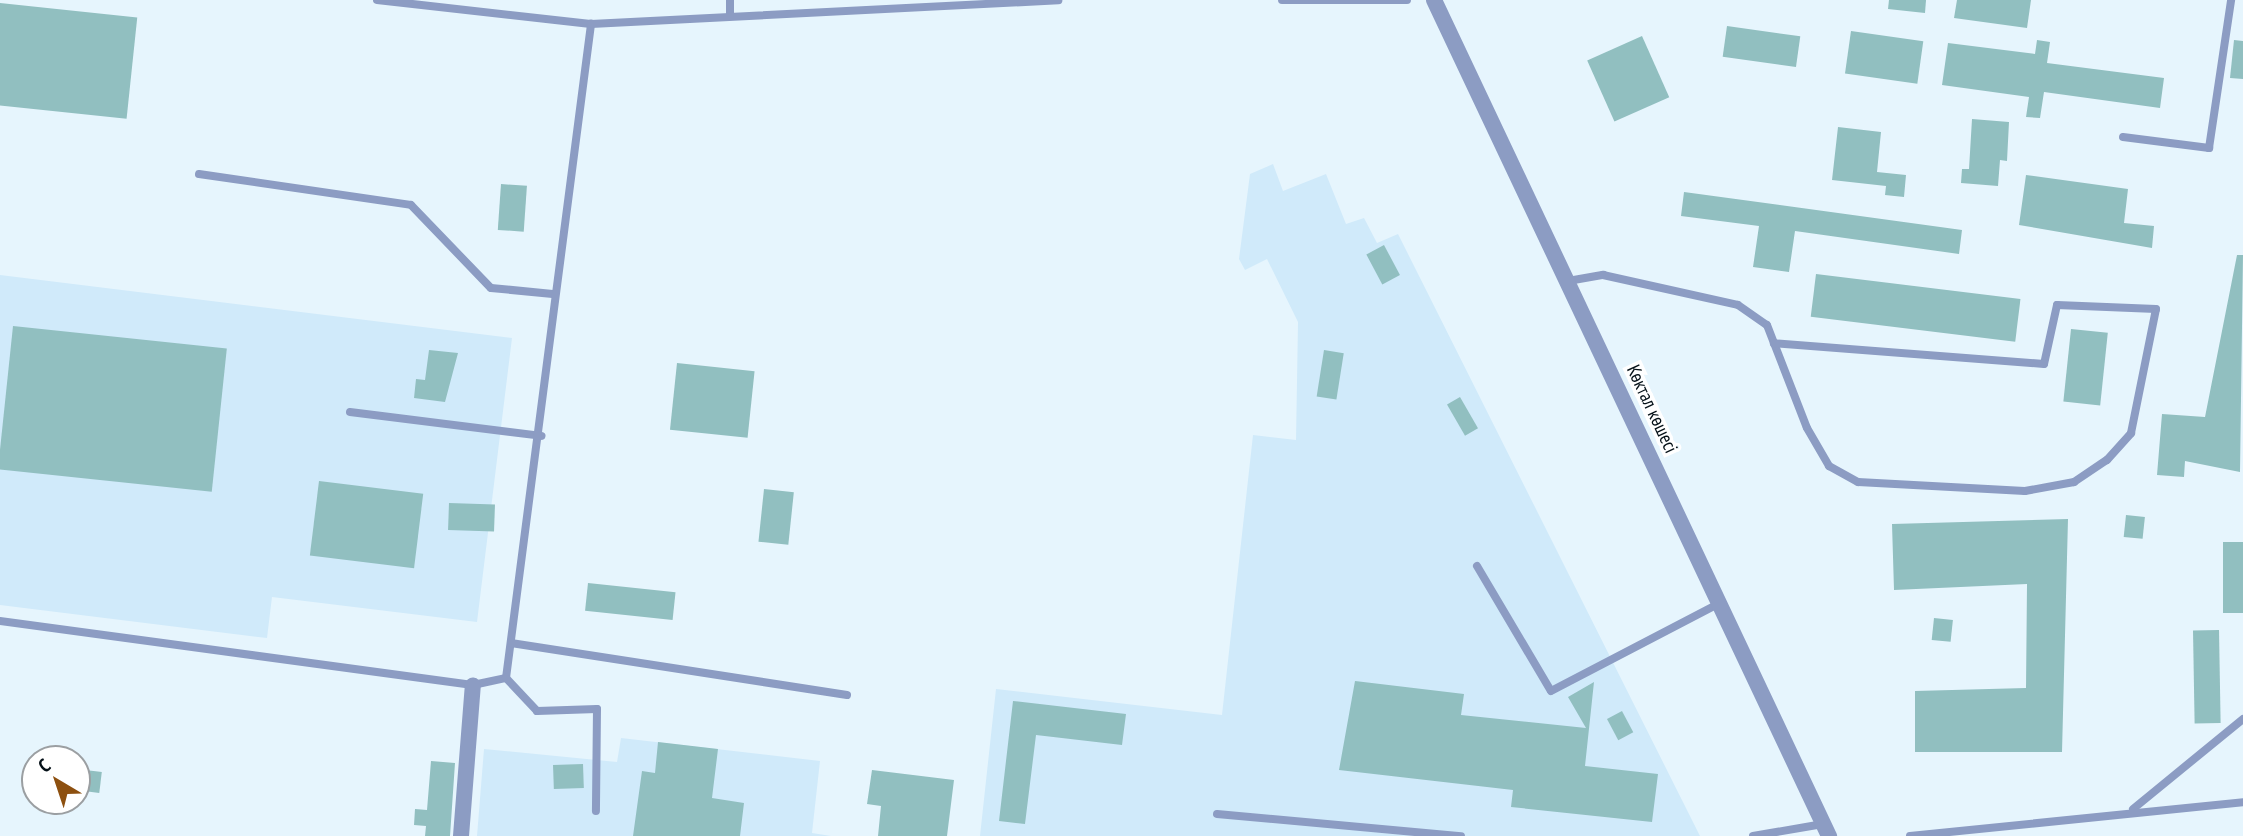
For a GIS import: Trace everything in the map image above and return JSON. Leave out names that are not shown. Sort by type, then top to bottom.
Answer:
[{"type":"street","name":"Көктал көшесі","points":[[1434,0],[1826,830]]},
{"type":"street","points":[[461,836],[473,685]]},
{"type":"lane","points":[[377,0],[591,24],[1058,0]]},
{"type":"lane","points":[[730,0],[730,16]]},
{"type":"lane","points":[[1282,0],[1407,0]]},
{"type":"lane","points":[[2123,137],[2209,148],[2231,0]]},
{"type":"lane","points":[[506,678],[542,436],[553,294],[591,24]]},
{"type":"lane","points":[[199,174],[411,205],[491,288],[553,294]]},
{"type":"lane","points":[[1569,281],[1603,275],[1738,306],[1767,325],[1774,343],[1829,466],[1858,482],[2025,491],[2074,482],[2131,433],[2156,309],[2057,305],[2044,365],[1774,343]]},
{"type":"lane","points":[[350,412],[542,436]]},
{"type":"lane","points":[[1478,566],[1552,691],[1720,603]]},
{"type":"lane","points":[[0,621],[473,685],[506,678]]},
{"type":"lane","points":[[512,643],[847,695]]},
{"type":"lane","points":[[506,678],[537,711],[597,709],[596,811]]},
{"type":"lane","points":[[2133,809],[2243,719]]},
{"type":"lane","points":[[1910,836],[2133,809],[2243,802]]},
{"type":"lane","points":[[1217,814],[1461,836]]},
{"type":"lane","points":[[1753,836],[1826,830]]},
{"type":"shaded area","points":[[1273,164],[1283,191],[1326,174],[1346,224],[1364,218],[1377,243],[1398,234],[1700,836],[980,836],[996,689],[1222,715],[1253,435],[1296,440],[1298,322],[1267,259],[1245,270],[1239,259],[1250,174]]},
{"type":"shaded area","points":[[0,275],[512,338],[477,622],[272,597],[267,638],[0,605]]},
{"type":"shaded area","points":[[621,738],[820,761],[812,833],[831,836],[477,836],[484,749],[617,762]]},
{"type":"building","points":[[1889,0],[1926,0],[1925,13],[1888,9]]},
{"type":"building","points":[[1957,0],[2031,0],[2027,28],[1954,18]]},
{"type":"building","points":[[0,3],[137,17],[127,119],[0,106]]},
{"type":"building","points":[[1727,26],[1800,36],[1796,67],[1723,57]]},
{"type":"building","points":[[1851,31],[1923,41],[1917,84],[1845,74]]},
{"type":"building","points":[[1642,36],[1669,97],[1614,122],[1587,60]]},
{"type":"building","points":[[2037,40],[2050,42],[2047,63],[2164,78],[2160,108],[2044,92],[2040,118],[2026,117],[2029,97],[1942,85],[1948,43],[2035,54]]},
{"type":"building","points":[[2234,40],[2243,41],[2243,79],[2230,78]]},
{"type":"building","points":[[1972,119],[2009,122],[2007,161],[2000,160],[1998,186],[1961,183],[1962,169],[1969,169]]},
{"type":"building","points":[[1838,127],[1881,132],[1877,172],[1906,175],[1904,197],[1885,195],[1886,186],[1832,180]]},
{"type":"building","points":[[2026,175],[2128,189],[2124,223],[2154,226],[2152,248],[2019,225]]},
{"type":"building","points":[[501,184],[527,186],[524,232],[498,230]]},
{"type":"building","points":[[1684,192],[1962,230],[1959,254],[1795,231],[1789,272],[1753,267],[1759,226],[1681,216]]},
{"type":"building","points":[[1384,245],[1400,275],[1382,284],[1366,254]]},
{"type":"building","points":[[2237,255],[2243,255],[2240,472],[2185,461],[2184,477],[2157,475],[2162,414],[2205,417]]},
{"type":"building","points":[[1816,274],[2020,299],[2015,342],[1811,317]]},
{"type":"building","points":[[13,326],[227,348],[212,492],[0,469]]},
{"type":"building","points":[[2071,329],[2108,333],[2100,405],[2063,402]]},
{"type":"building","points":[[429,350],[458,353],[445,402],[414,398],[416,379],[425,380]]},
{"type":"building","points":[[1324,350],[1344,353],[1336,400],[1317,396]]},
{"type":"building","points":[[677,363],[755,371],[748,438],[670,430]]},
{"type":"building","points":[[1460,397],[1478,428],[1465,436],[1447,404]]},
{"type":"building","points":[[319,481],[423,494],[414,568],[310,555]]},
{"type":"building","points":[[764,489],[794,492],[788,545],[758,542]]},
{"type":"building","points":[[449,503],[495,505],[494,532],[448,530]]},
{"type":"building","points":[[2126,515],[2145,517],[2143,539],[2124,537]]},
{"type":"building","points":[[2068,519],[2062,752],[1915,752],[1915,691],[2026,688],[2027,584],[1894,590],[1892,524]]},
{"type":"building","points":[[2223,542],[2243,542],[2243,613],[2223,613]]},
{"type":"building","points":[[588,583],[676,592],[673,620],[585,611]]},
{"type":"building","points":[[1934,618],[1953,620],[1951,642],[1932,640]]},
{"type":"building","points":[[2193,630],[2219,630],[2221,723],[2195,723]]},
{"type":"building","points":[[1355,681],[1464,694],[1461,715],[1586,728],[1568,697],[1594,682],[1585,766],[1658,774],[1652,822],[1511,807],[1513,790],[1339,770]]},
{"type":"building","points":[[1013,701],[1126,714],[1122,745],[1036,735],[1025,824],[999,821]]},
{"type":"building","points":[[1622,711],[1633,732],[1618,740],[1607,719]]},
{"type":"building","points":[[658,742],[718,749],[712,798],[744,803],[740,836],[633,836],[642,771],[655,773]]},
{"type":"building","points":[[431,761],[455,763],[450,836],[425,836],[426,826],[414,825],[415,809],[427,810]]},
{"type":"building","points":[[583,764],[584,788],[554,789],[553,765]]},
{"type":"building","points":[[872,770],[954,780],[947,836],[878,836],[881,806],[867,804]]},
{"type":"building","points":[[91,771],[102,772],[99,793],[91,792]]}]
